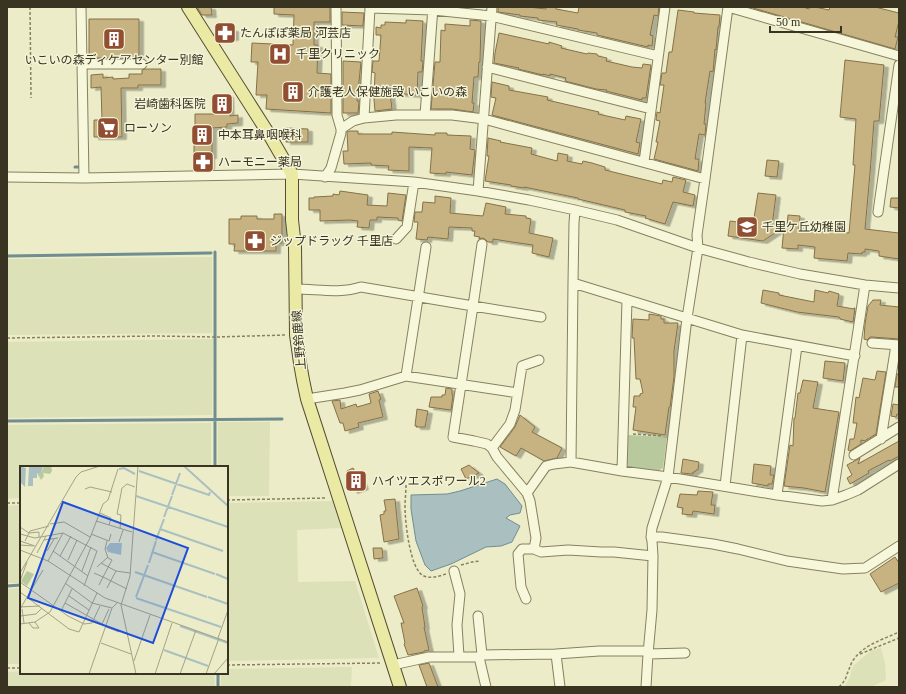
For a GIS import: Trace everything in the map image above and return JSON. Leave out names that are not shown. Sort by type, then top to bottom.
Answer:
[{"type":"main road","points":[[188,7],[270,136],[292,174]]},
{"type":"main road","name":"上野鈴鹿線","points":[[292,174],[296,335],[302,380],[400,687]]},
{"type":"street","points":[[82,7],[84,172]]},
{"type":"street","points":[[325,177],[331,168],[341,129],[337,109],[336,7]]},
{"type":"street","points":[[644,162],[665,7]]},
{"type":"street","points":[[646,687],[652,610],[652,528],[668,477],[687,318],[698,248],[697,235],[728,7],[899,56]]},
{"type":"street","points":[[364,118],[370,8],[492,11],[658,56]]},
{"type":"street","points":[[425,115],[433,9]]},
{"type":"street","points":[[478,191],[492,11]]},
{"type":"street","points":[[82,64],[142,64]]},
{"type":"street","points":[[878,212],[899,65]]},
{"type":"street","points":[[487,67],[651,109]]},
{"type":"street","points":[[341,129],[353,121],[364,118],[396,115],[452,115],[484,119],[705,179]]},
{"type":"street","points":[[7,177],[84,172],[292,174],[414,182],[528,200],[617,220],[698,248],[800,274],[865,285],[899,288]]},
{"type":"street","points":[[396,239],[408,227],[414,182]]},
{"type":"street","points":[[571,462],[575,210]]},
{"type":"street","points":[[482,244],[453,437],[487,444],[492,448],[497,457],[527,493],[530,501],[536,538],[534,549]]},
{"type":"street","points":[[406,376],[426,247]]},
{"type":"street","points":[[573,283],[742,335],[855,356]]},
{"type":"street","points":[[832,500],[865,285]]},
{"type":"street","points":[[295,289],[326,292],[361,287],[541,316]]},
{"type":"street","points":[[622,471],[627,300]]},
{"type":"street","points":[[725,486],[742,335]]},
{"type":"street","points":[[872,343],[898,345],[881,439]]},
{"type":"street","points":[[777,495],[797,346]]},
{"type":"street","points":[[492,448],[510,424],[515,410],[522,366],[539,360]]},
{"type":"street","points":[[307,399],[360,390],[406,376],[518,393]]},
{"type":"street","points":[[854,455],[899,427]]},
{"type":"street","points":[[527,493],[546,466],[571,462],[822,501],[832,500],[858,490],[899,464]]},
{"type":"street","points":[[651,537],[662,537],[713,544],[787,561],[843,569],[865,568],[899,546]]},
{"type":"street","points":[[526,599],[521,586],[518,554],[522,549],[534,549],[541,552],[568,550],[614,552],[653,556]]},
{"type":"street","points":[[454,571],[460,594],[457,625],[459,656]]},
{"type":"street","points":[[478,616],[480,656],[486,687]]},
{"type":"street","points":[[393,665],[429,657],[556,654],[599,651],[684,653]]},
{"type":"street","points":[[556,654],[560,687]]},
{"type":"path","points":[[30,7],[31,98]]},
{"type":"path","points":[[7,338],[296,335]]},
{"type":"path","points":[[623,433],[673,436]]},
{"type":"path","points":[[406,485],[406,522],[410,548],[416,568],[420,574],[425,577],[444,574],[454,571],[460,566],[480,561]]},
{"type":"path","points":[[228,500],[319,499],[339,497]]},
{"type":"path","points":[[7,503],[20,503]]},
{"type":"path","points":[[839,687],[847,675],[852,662],[867,646],[899,632]]},
{"type":"path","points":[[859,654],[899,638]]},
{"type":"path","points":[[228,665],[380,662],[393,665]]},
{"type":"path","points":[[7,668],[20,668]]},
{"type":"green space","points":[[212,257],[212,333],[7,335],[7,259]]},
{"type":"green space","points":[[213,339],[212,415],[7,418],[7,342]]},
{"type":"green space","points":[[218,422],[270,422],[269,496],[228,496],[228,466],[218,466]]},
{"type":"green space","points":[[211,423],[211,466],[20,466],[20,498],[7,499],[7,425]]},
{"type":"green space","points":[[628,435],[667,437],[663,468],[658,471],[629,467],[626,462]]},
{"type":"green space","points":[[334,501],[341,528],[297,530],[298,582],[355,581],[379,658],[228,661],[228,503]]},
{"type":"green space","points":[[20,505],[20,583],[7,583],[7,506]]},
{"type":"green space","points":[[20,588],[20,664],[7,664],[7,589]]},
{"type":"green space","points":[[881,648],[885,663],[886,680],[871,687],[844,687],[850,677],[854,665],[872,650]]},
{"type":"green space","points":[[352,667],[351,687],[221,687],[221,674],[228,674],[228,669]]},
{"type":"green space","points":[[20,671],[20,674],[214,674],[215,687],[7,687],[7,672]]},
{"type":"shaded area","points":[[497,479],[505,484],[522,506],[520,513],[510,515],[506,518],[520,526],[512,542],[501,546],[486,547],[451,564],[431,571],[425,565],[416,541],[411,509],[411,495],[447,494]]},
{"type":"building","points":[[197,7],[211,7],[212,15],[202,15]]},
{"type":"building","points":[[274,7],[330,7],[330,22],[314,22],[314,45],[318,45],[317,73],[331,74],[331,113],[266,109],[267,95],[256,95],[258,62],[251,62],[252,43],[293,45],[294,15],[274,14]]},
{"type":"building","points":[[498,7],[528,7],[546,9],[546,7],[556,7],[556,9],[578,13],[579,7],[659,7],[658,16],[654,15],[650,35],[653,36],[652,46],[648,45],[648,47],[597,35],[597,33],[556,25],[557,22],[538,20],[538,18],[498,12]]},
{"type":"building","points":[[803,7],[809,9],[810,7],[815,7],[829,10],[830,7],[875,7],[899,13],[899,21],[895,37],[898,37],[895,49],[753,8]]},
{"type":"building","points":[[678,10],[720,15],[713,72],[710,71],[705,103],[705,135],[699,134],[695,159],[699,159],[698,171],[654,159],[658,142],[656,142],[660,121],[656,120],[657,112],[660,113],[664,85],[660,85],[662,73],[666,73],[669,52],[672,52]]},
{"type":"building","points":[[342,12],[364,13],[363,26],[342,25]]},
{"type":"building","name":"いこいの森ディケアセンター別館","points":[[89,19],[139,19],[139,58],[89,58]]},
{"type":"building","points":[[406,20],[423,21],[421,61],[423,61],[422,72],[418,72],[417,95],[390,93],[392,109],[375,111],[375,73],[372,72],[373,61],[379,61],[381,35],[376,35],[376,27],[381,28],[381,25],[385,25],[385,22],[406,23]]},
{"type":"building","points":[[470,20],[481,21],[480,62],[478,77],[474,77],[472,103],[474,103],[473,112],[452,109],[431,109],[435,62],[440,62],[441,30],[445,31],[445,24],[470,26]]},
{"type":"building","name":"たんぽぽ薬局 河芸店","points":[[217,29],[234,29],[234,38],[216,37]]},
{"type":"building","points":[[499,33],[549,44],[549,42],[562,46],[561,48],[587,54],[597,54],[598,56],[607,58],[606,61],[632,67],[642,68],[643,64],[651,65],[646,98],[642,98],[642,100],[606,91],[607,90],[596,89],[565,81],[566,78],[550,74],[550,76],[543,75],[494,63]]},
{"type":"building","points":[[845,60],[884,65],[879,121],[874,121],[865,229],[899,233],[899,259],[879,256],[879,251],[865,249],[865,252],[862,252],[862,254],[848,253],[847,261],[814,258],[815,247],[798,245],[798,249],[782,248],[784,227],[787,227],[788,215],[800,216],[799,229],[849,233],[855,165],[853,165],[856,119],[840,117]]},
{"type":"building","points":[[343,61],[361,62],[357,101],[359,101],[358,113],[343,113]]},
{"type":"building","points":[[161,69],[161,85],[138,85],[138,88],[121,88],[122,137],[94,137],[94,120],[102,120],[101,87],[91,88],[91,75],[103,74],[103,78],[113,77],[113,79],[129,78],[129,74],[142,74],[142,70]]},
{"type":"building","points":[[492,82],[509,86],[509,90],[548,97],[547,100],[599,112],[598,114],[625,120],[626,116],[641,119],[636,142],[640,143],[638,154],[492,115],[496,98],[491,97]]},
{"type":"building","points":[[229,95],[230,116],[238,115],[238,123],[227,124],[227,127],[212,128],[212,156],[210,156],[210,167],[196,167],[196,156],[194,156],[194,139],[192,139],[192,131],[195,131],[195,114],[216,114],[215,96]]},
{"type":"building","points":[[286,128],[308,129],[308,142],[286,142]]},
{"type":"building","points":[[358,131],[358,134],[392,134],[392,132],[435,135],[435,133],[447,133],[447,135],[471,136],[470,149],[475,150],[472,175],[446,172],[446,174],[430,173],[432,148],[409,147],[409,171],[388,170],[389,166],[371,165],[371,163],[344,164],[343,151],[348,151],[347,132]]},
{"type":"building","points":[[488,138],[501,141],[500,142],[532,148],[531,154],[557,161],[558,153],[568,155],[567,161],[582,164],[583,161],[592,163],[605,167],[605,170],[662,184],[663,180],[672,182],[673,177],[686,180],[683,192],[695,195],[693,206],[673,202],[665,224],[645,218],[646,216],[625,212],[625,210],[578,198],[485,181],[489,156],[487,156]]},
{"type":"building","points":[[767,160],[779,161],[777,177],[765,176]]},
{"type":"building","points":[[340,191],[368,195],[367,205],[387,206],[388,193],[406,195],[402,221],[398,220],[398,218],[377,217],[377,220],[370,220],[369,228],[357,227],[358,221],[320,221],[320,210],[309,210],[309,198],[333,196],[333,194],[339,195]]},
{"type":"building","points":[[758,193],[776,195],[772,226],[784,227],[763,241],[728,236],[730,221],[753,224]]},
{"type":"building","points":[[435,196],[451,198],[450,213],[483,216],[486,203],[506,207],[505,214],[526,216],[526,218],[531,219],[529,233],[553,238],[549,257],[532,253],[533,245],[493,239],[493,242],[488,242],[483,238],[479,239],[480,237],[474,236],[475,231],[472,231],[472,228],[449,227],[448,239],[428,237],[427,240],[416,239],[418,222],[414,222],[415,212],[422,212],[423,202],[435,203]]},
{"type":"building","points":[[891,198],[899,198],[899,208],[890,207]]},
{"type":"building","points":[[274,214],[282,214],[282,243],[276,243],[276,251],[234,251],[235,244],[229,244],[229,219],[241,219],[241,216],[257,216],[257,219],[274,219]]},
{"type":"building","points":[[763,290],[779,293],[779,295],[814,302],[815,290],[828,293],[829,291],[839,294],[837,306],[855,308],[853,322],[840,319],[839,317],[797,312],[761,303]]},
{"type":"building","points":[[873,300],[881,300],[880,305],[899,307],[899,339],[870,337],[867,340],[864,339],[868,306]]},
{"type":"building","points":[[649,314],[661,316],[661,319],[664,319],[664,323],[678,323],[674,351],[674,377],[665,435],[633,430],[636,407],[633,407],[634,396],[640,396],[640,394],[643,393],[640,379],[636,379],[634,338],[632,338],[633,319],[649,320]]},
{"type":"building","points":[[825,361],[845,363],[843,381],[823,378]]},
{"type":"building","points":[[877,371],[886,372],[876,434],[865,441],[861,440],[861,444],[850,451],[848,450],[850,439],[854,439],[857,423],[853,423],[856,397],[859,398],[863,378],[875,380]]},
{"type":"building","points":[[897,374],[899,374],[899,387],[895,387]]},
{"type":"building","points":[[803,380],[818,382],[813,408],[839,412],[825,492],[784,486],[790,445],[793,446],[794,418],[798,393],[800,393]]},
{"type":"building","points":[[446,388],[452,389],[453,395],[451,410],[429,407],[431,397],[442,397],[442,395],[445,395]]},
{"type":"building","points":[[378,391],[381,399],[379,400],[383,417],[358,423],[359,427],[345,431],[343,423],[340,423],[332,401],[340,400],[341,409],[356,404],[357,407],[371,403],[369,394]]},
{"type":"building","points":[[893,404],[899,405],[899,415],[897,414],[896,417],[891,416]]},
{"type":"building","points":[[417,409],[428,411],[425,427],[415,426]]},
{"type":"building","points":[[520,415],[535,427],[532,432],[562,448],[557,458],[544,461],[521,448],[516,456],[500,447],[515,427]]},
{"type":"building","points":[[899,441],[899,456],[868,471],[869,473],[850,484],[847,478],[852,475],[847,465],[860,458],[858,464]]},
{"type":"building","points":[[683,459],[699,462],[698,470],[693,472],[693,474],[681,473]]},
{"type":"building","points":[[754,464],[771,466],[770,475],[774,475],[772,484],[768,484],[768,486],[752,483]]},
{"type":"building","points":[[469,465],[479,473],[466,479],[461,469]]},
{"type":"building","name":"ハイツエスポワール2","points":[[353,468],[357,475],[359,474],[364,487],[353,491],[347,471]]},
{"type":"building","points":[[698,491],[713,492],[711,505],[715,505],[714,514],[693,511],[692,515],[682,514],[683,508],[677,507],[680,494],[697,495]]},
{"type":"building","points":[[395,499],[399,539],[384,542],[380,515],[384,514],[384,511],[386,511],[384,500]]},
{"type":"building","points":[[373,548],[382,548],[383,558],[374,559]]},
{"type":"building","points":[[895,557],[899,563],[899,583],[881,592],[870,574]]},
{"type":"building","points":[[417,588],[423,606],[424,627],[429,650],[408,655],[404,644],[401,623],[404,623],[394,596]]},
{"type":"building","points":[[429,663],[438,687],[427,687],[419,665]]},
{"type":"waterway","points":[[75,167],[81,167]]},
{"type":"waterway","points":[[215,252],[215,466]]},
{"type":"waterway","points":[[7,256],[211,253]]},
{"type":"waterway","points":[[7,421],[282,419]]},
{"type":"waterway","points":[[7,586],[20,585]]},
{"type":"waterway","points":[[218,674],[218,687]]},
{"type":"place","name":"たんぽぽ薬局 河芸店","points":[[225,33]]},
{"type":"place","name":"いこいの森ディケアセンター別館","points":[[114,39]]},
{"type":"place","name":"千里クリニック","points":[[280,54]]},
{"type":"place","name":"介護老人保健施設 いこいの森","points":[[293,92]]},
{"type":"place","name":"岩崎歯科医院","points":[[222,104]]},
{"type":"place","name":"ローソン","points":[[108,128]]},
{"type":"place","name":"中本耳鼻咽喉科","points":[[202,135]]},
{"type":"place","name":"ハーモニー薬局","points":[[203,162]]},
{"type":"place","name":"千里ケ丘幼稚園","points":[[747,227]]},
{"type":"place","name":"ジップドラッグ 千里店","points":[[255,241]]},
{"type":"place","name":"ハイツエスポワール2","points":[[356,481]]}]
